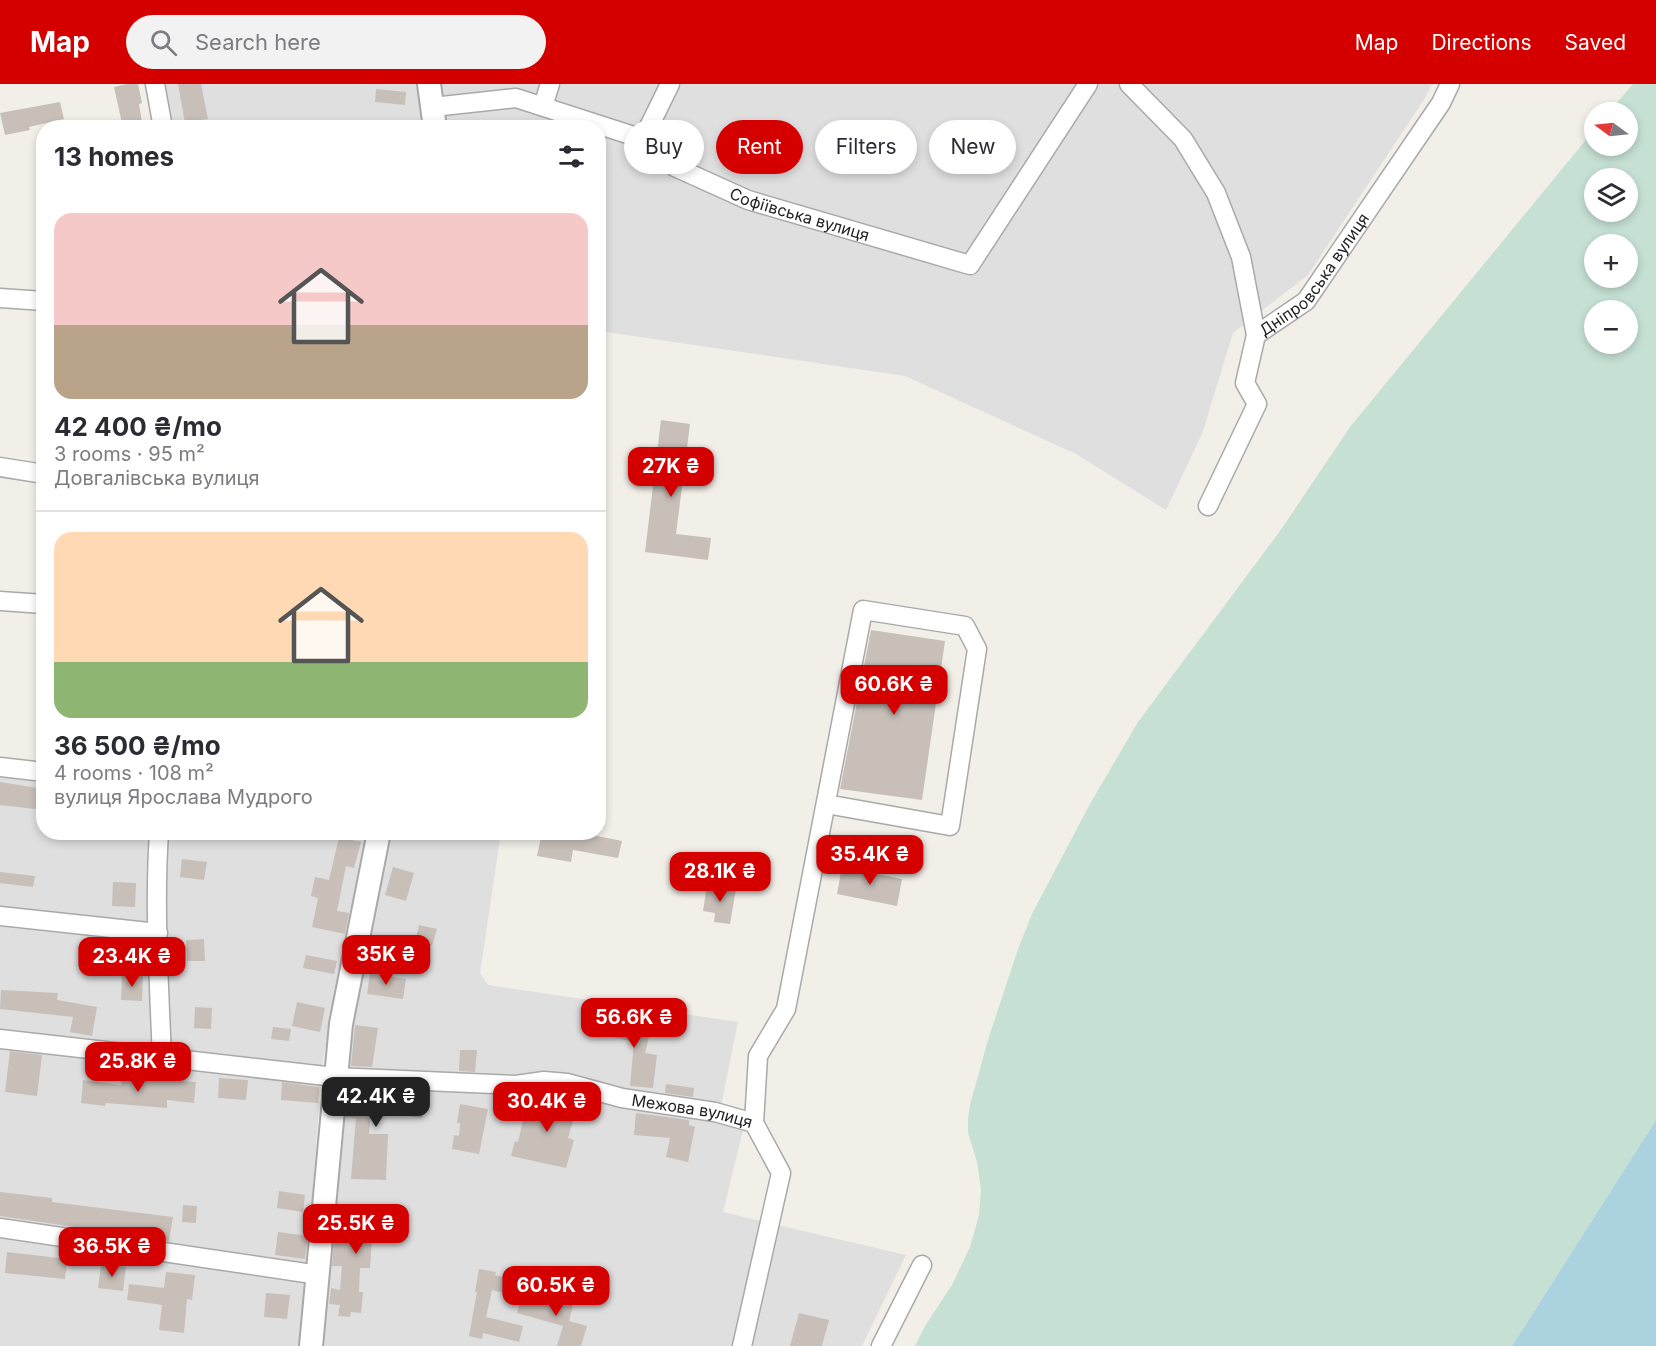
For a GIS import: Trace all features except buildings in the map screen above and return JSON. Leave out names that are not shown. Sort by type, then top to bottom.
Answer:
[{"type":"street","points":[[155,84],[162,120]]},
{"type":"street","points":[[429,84],[434,117]]},
{"type":"street","points":[[543,106],[550,84]]},
{"type":"street","points":[[652,120],[670,84]]},
{"type":"street","name":"Софіївська вулиця","points":[[690,174],[748,200],[970,265],[1088,84]]},
{"type":"street","points":[[1129,84],[1183,139],[1216,193],[1241,257],[1256,335]]},
{"type":"street","name":"Дніпровська вулиця","points":[[1208,506],[1257,404],[1245,383],[1256,335],[1306,301],[1441,103],[1450,84]]},
{"type":"street","name":"Софіївська вулиця","points":[[434,117],[516,98],[585,120]]},
{"type":"street","name":"Софіївська вулиця","points":[[606,127],[624,133]]},
{"type":"street","points":[[0,298],[36,300]]},
{"type":"street","points":[[0,467],[36,473]]},
{"type":"street","points":[[0,601],[36,603]]},
{"type":"street","points":[[754,1123],[758,1056],[786,1009],[863,610],[965,626],[977,649],[950,826],[826,804]]},
{"type":"street","points":[[0,767],[36,771]]},
{"type":"street","points":[[159,840],[158,933],[162,1058]]},
{"type":"street","points":[[311,1346],[341,1024],[377,840]]},
{"type":"street","points":[[0,916],[158,933]]},
{"type":"street","name":"Межова вулиця","points":[[0,1039],[335,1077],[516,1085],[544,1080],[567,1083],[622,1098],[715,1112],[754,1123],[782,1173],[742,1346]]},
{"type":"street","points":[[0,1228],[319,1275]]},
{"type":"street","points":[[880,1346],[921,1265]]},
{"type":"shaded area","points":[[162,84],[418,84],[423,120],[168,120]]},
{"type":"shaded area","points":[[433,84],[1432,84],[1308,275],[1233,333],[1202,434],[1166,510],[1076,454],[905,376],[606,332],[606,120],[438,120]]},
{"type":"shaded area","points":[[0,769],[36,773],[36,840],[155,840],[150,927],[0,910]]},
{"type":"shaded area","points":[[167,840],[369,840],[321,1070],[169,1049],[164,926]]},
{"type":"shaded area","points":[[387,840],[500,840],[480,973],[488,985],[738,1022],[721,1106],[746,1118],[723,1212],[906,1255],[862,1346],[318,1346],[346,1044]]},
{"type":"shaded area","points":[[0,920],[150,937],[153,1048],[0,1031]]},
{"type":"shaded area","points":[[0,1045],[321,1080],[307,1266],[0,1224]]},
{"type":"shaded area","points":[[0,1235],[306,1279],[300,1346],[0,1346]]},
{"type":"green space","points":[[1633,84],[1656,84],[1656,1120],[1512,1346],[915,1346],[925,1326],[952,1285],[970,1247],[979,1215],[981,1190],[977,1162],[968,1133],[970,1105],[988,1040],[1032,914],[1090,804],[1138,722],[1280,531],[1350,427],[1584,142],[1584,156],[1638,156],[1638,102],[1618,102]]},
{"type":"water","points":[[1656,1120],[1656,1346],[1512,1346]]}]
